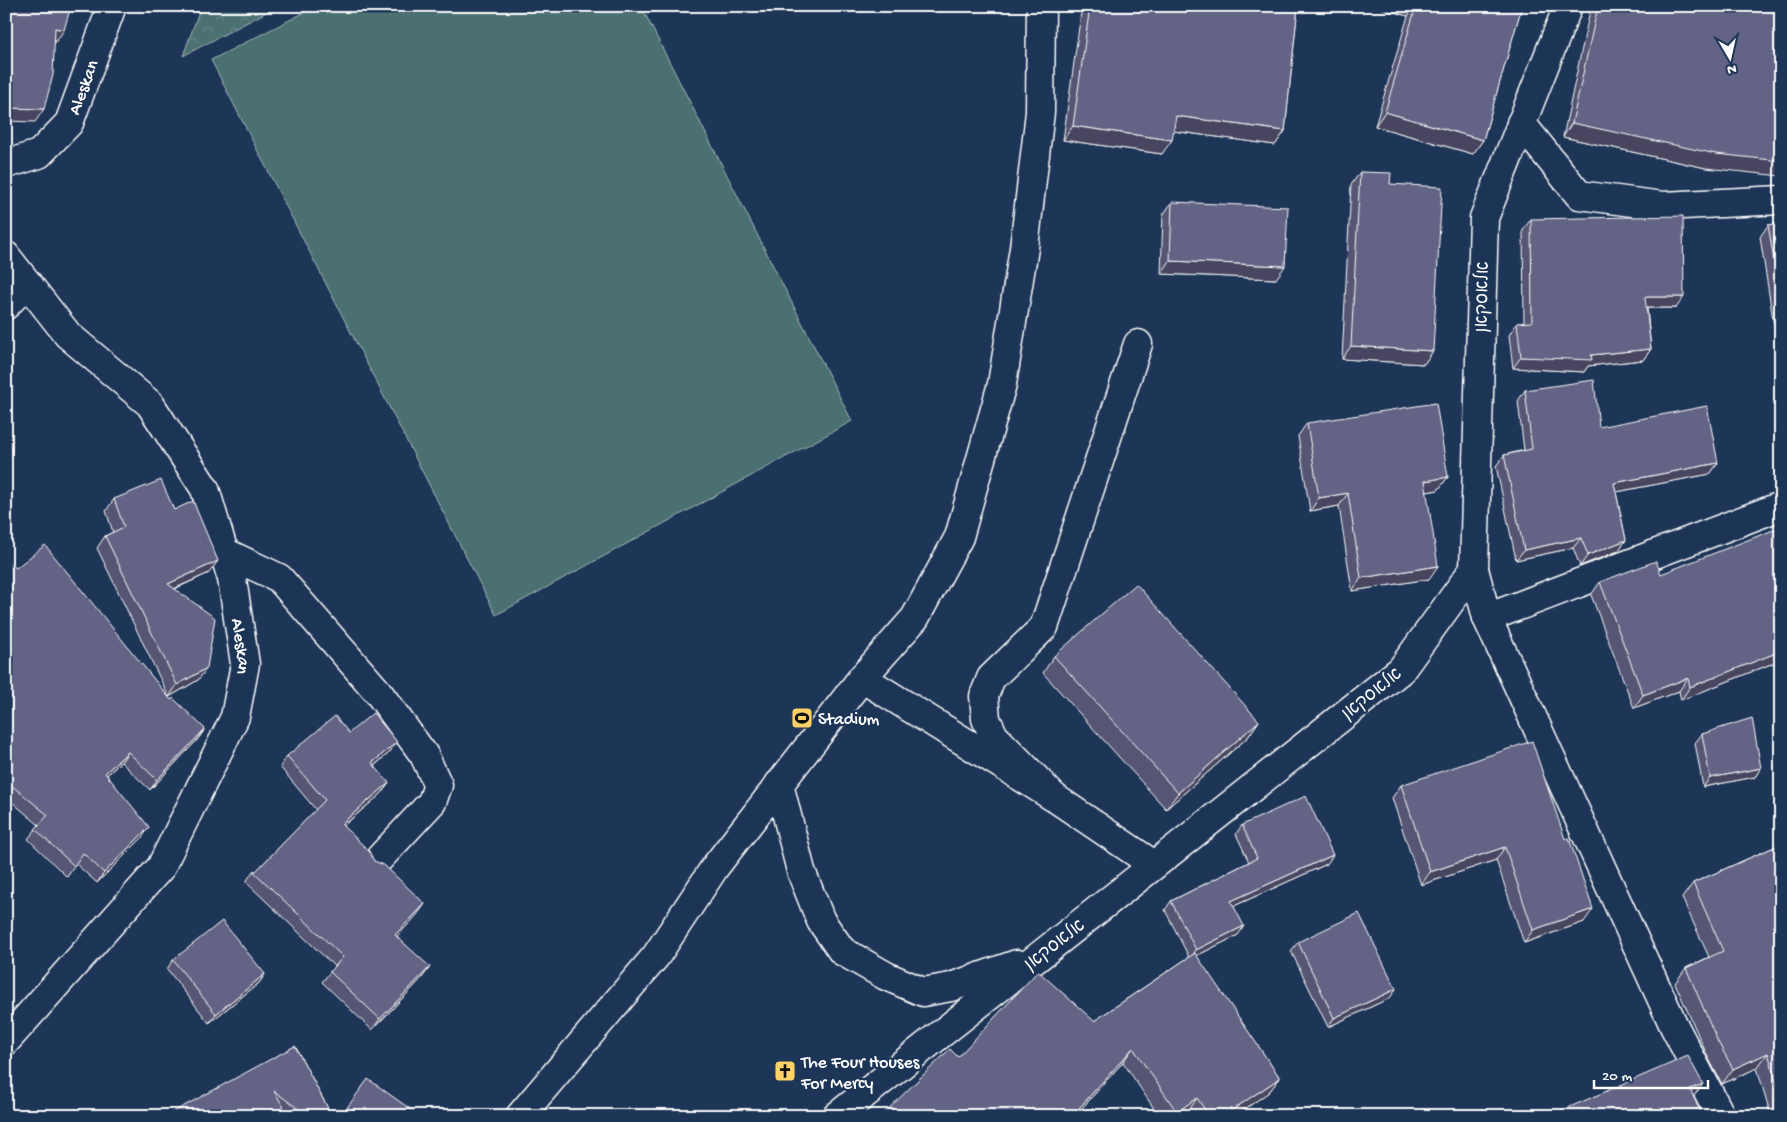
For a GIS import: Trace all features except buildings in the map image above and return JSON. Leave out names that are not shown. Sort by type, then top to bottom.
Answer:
[{"type":"street","name":"Aleskan","points":[[6,164],[39,154],[69,123],[112,6]]},
{"type":"street","points":[[520,1116],[656,956],[715,867],[862,678],[915,618],[959,537],[1002,384],[1024,248],[1040,112],[1041,6]]},
{"type":"street","name":"אלאסקאן","points":[[837,1116],[1401,670],[1474,569],[1484,218],[1568,6]]},
{"type":"street","points":[[1521,123],[1579,195],[1663,206],[1781,200]]},
{"type":"street","name":"Aleskan","points":[[6,256],[68,335],[150,404],[205,489],[232,579],[244,664],[235,717],[161,867],[6,1041]]},
{"type":"street","points":[[6,305],[28,283]]},
{"type":"street","points":[[1055,798],[994,736],[986,719],[984,696],[991,678],[1044,627],[1138,344]]},
{"type":"street","points":[[1487,618],[1781,506]]},
{"type":"street","points":[[224,552],[279,578],[378,692],[424,755],[438,784],[432,802],[377,861]]},
{"type":"street","points":[[1474,569],[1487,618],[1674,1026],[1721,1116]]},
{"type":"street","points":[[862,678],[1055,798],[1154,865]]},
{"type":"street","points":[[779,784],[801,870],[821,921],[842,950],[886,976],[923,992],[951,987],[1038,957]]},
{"type":"green space","points":[[201,6],[278,6],[183,56]]},
{"type":"green space","points":[[317,6],[641,6],[852,421],[496,615],[211,60]]},
{"type":"place","name":"Stadium","points":[[802,718]]},
{"type":"place","name":"The Four Houses For Mercy","points":[[785,1071]]}]
